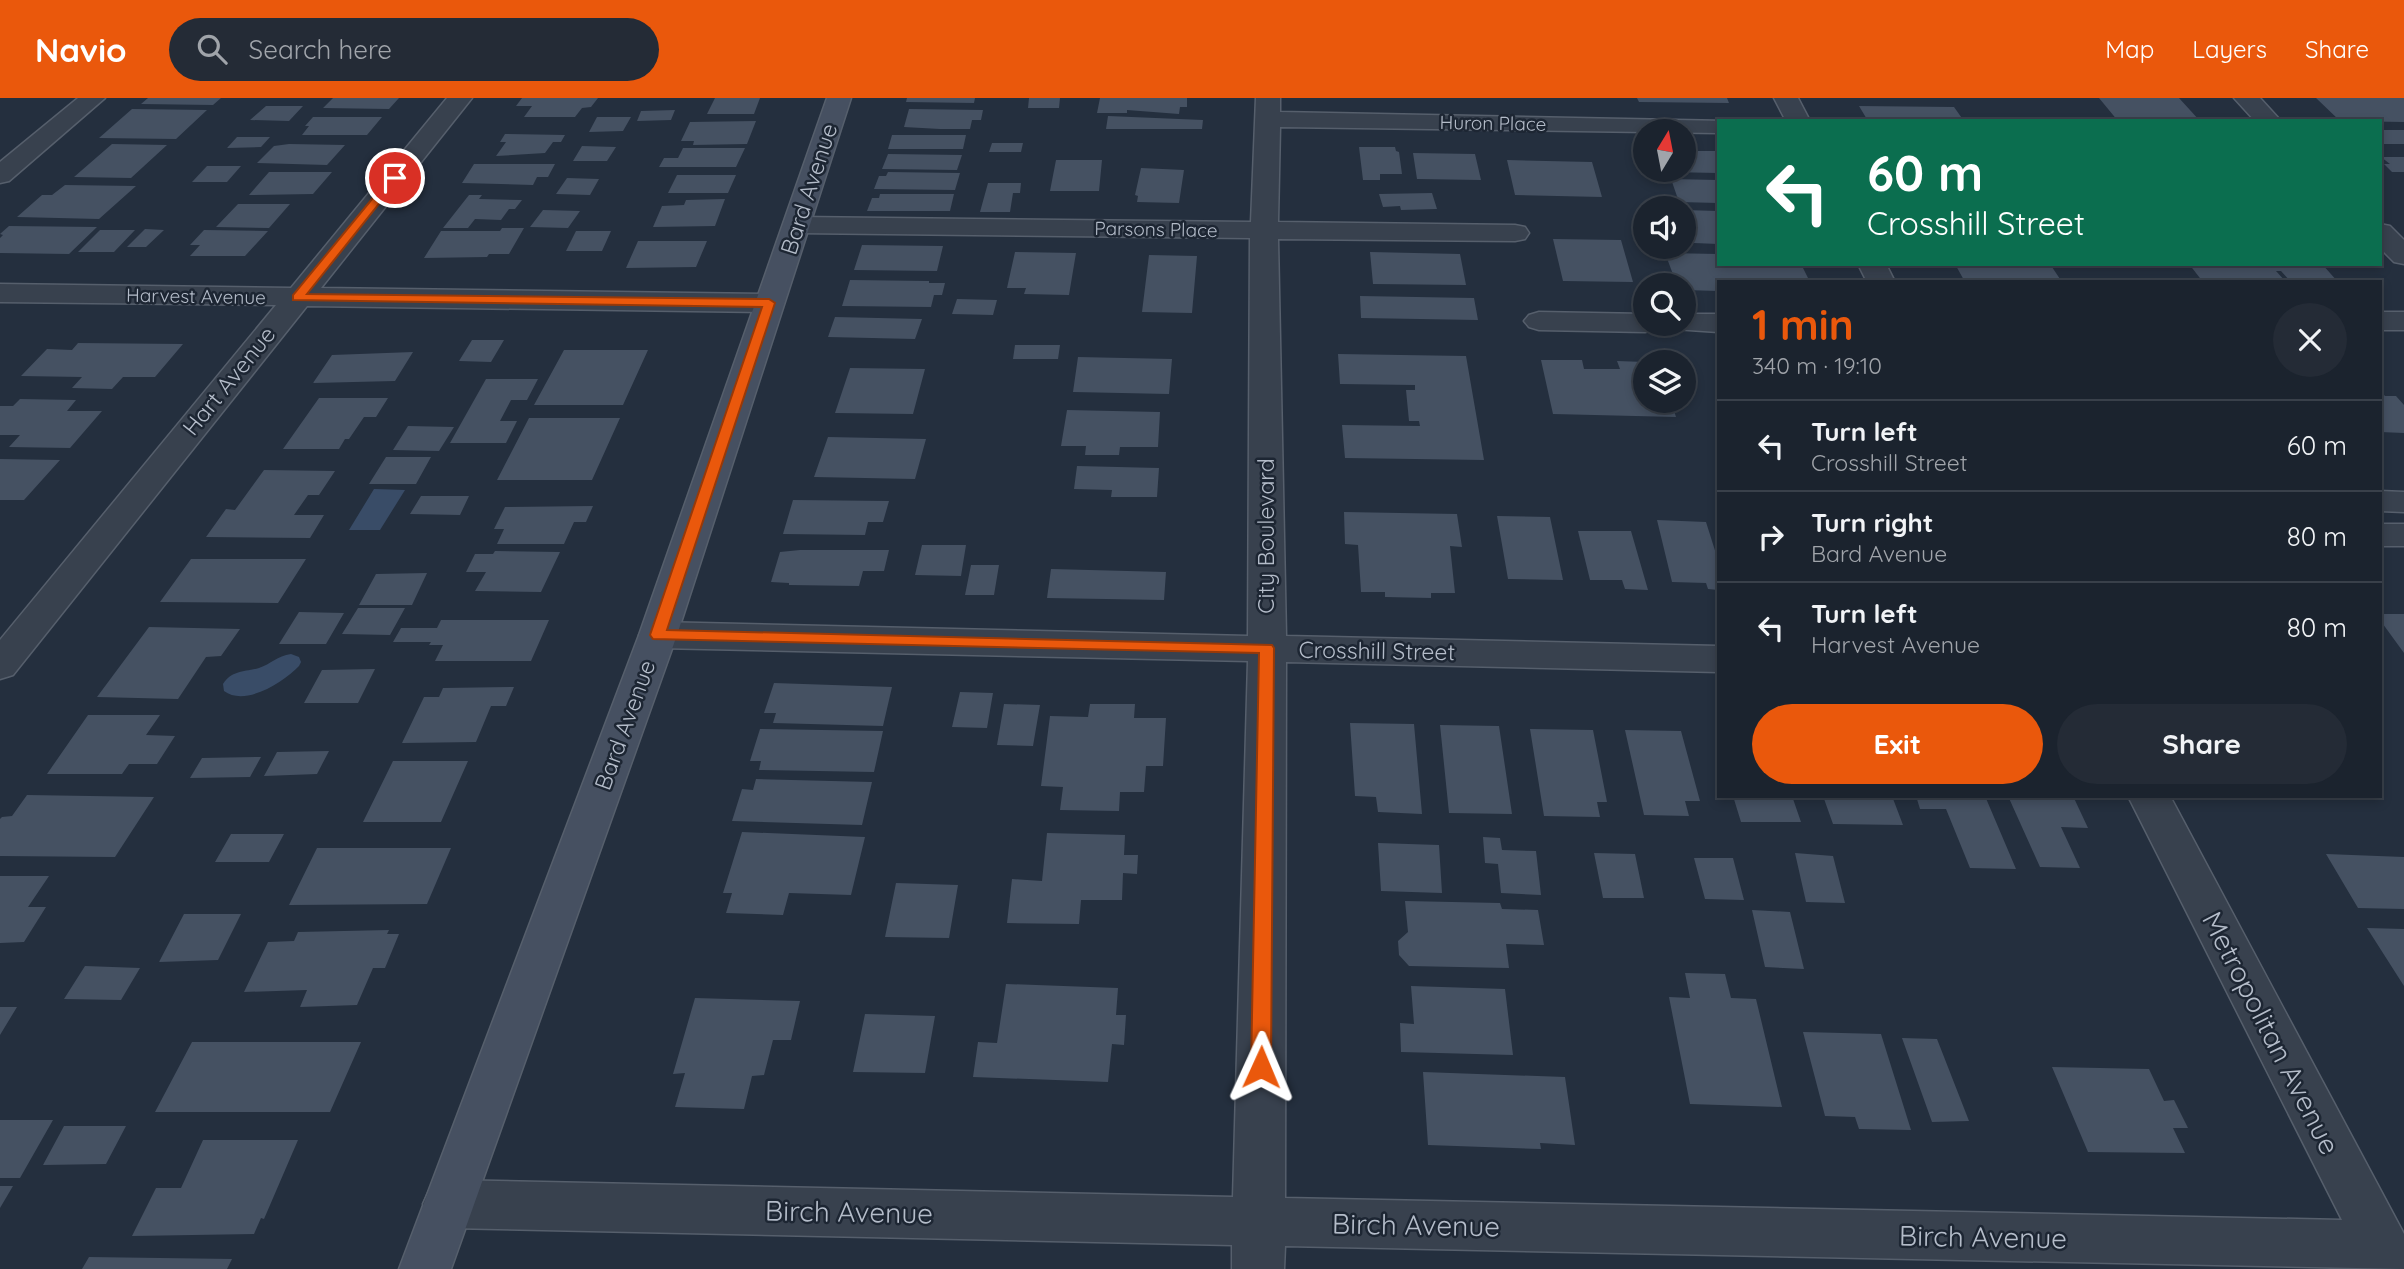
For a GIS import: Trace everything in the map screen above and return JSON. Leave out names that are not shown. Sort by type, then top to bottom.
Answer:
[{"type":"street","points":[[0,175],[93,98]]},
{"type":"street","name":"Hart Avenue","points":[[0,666],[460,98]]},
{"type":"street","name":"Bard Avenue","points":[[425,1269],[658,635],[839,98]]},
{"type":"street","points":[[1786,98],[1797,119]]},
{"type":"street","points":[[2246,98],[2267,119]]},
{"type":"street","name":"Huron Place","points":[[1268,109],[1717,126]]},
{"type":"street","name":"City Boulevard","points":[[1259,1245],[1267,648],[1264,230],[1268,109]]},
{"type":"street","name":"Parsons Place","points":[[798,225],[1515,233]]},
{"type":"street","points":[[2382,234],[2404,256]]},
{"type":"street","name":"Harvest Avenue","points":[[0,293],[769,303]]},
{"type":"street","points":[[1539,321],[1633,323]]},
{"type":"street","points":[[2382,321],[2404,321]]},
{"type":"street","points":[[1696,323],[1717,323]]},
{"type":"street","points":[[2382,501],[2404,502]]},
{"type":"street","points":[[2382,535],[2404,535]]},
{"type":"street","name":"Crosshill Street","points":[[658,635],[1717,659]]},
{"type":"street","name":"Metropolitan Avenue","points":[[2149,798],[2389,1257]]},
{"type":"street","name":"Birch Avenue","points":[[449,1204],[1259,1245],[2389,1257]]},
{"type":"water","points":[[374,489],[405,490],[380,530],[349,530]]},
{"type":"water","points":[[291,654],[299,657],[299,666],[274,685],[242,696],[224,691],[223,684],[234,674],[259,668]]},
{"type":"building","points":[[148,98],[221,98],[213,105],[141,104]]},
{"type":"building","points":[[333,98],[399,98],[389,109],[323,108]]},
{"type":"building","points":[[522,98],[598,98],[591,107],[582,108],[575,117],[524,117],[532,106],[516,106]]},
{"type":"building","points":[[715,98],[760,98],[754,114],[707,114]]},
{"type":"building","points":[[907,98],[975,98],[974,103],[906,102]]},
{"type":"building","points":[[1029,98],[1060,98],[1059,108],[1028,108]]},
{"type":"building","points":[[1100,98],[1187,98],[1187,107],[1180,107],[1179,114],[1127,110],[1127,113],[1097,113]]},
{"type":"building","points":[[1637,98],[1727,98],[1729,103],[1639,102]]},
{"type":"building","points":[[2099,98],[2179,98],[2198,119],[2116,119]]},
{"type":"building","points":[[2316,98],[2404,98],[2404,122],[2338,119]]},
{"type":"building","points":[[266,106],[303,106],[289,121],[250,120]]},
{"type":"building","points":[[1859,106],[1954,107],[1963,119],[1867,119]]},
{"type":"building","points":[[132,109],[207,110],[176,139],[99,138]]},
{"type":"building","points":[[909,109],[983,110],[981,120],[972,120],[970,129],[940,129],[904,127]]},
{"type":"building","points":[[675,110],[671,120],[637,121],[641,111]]},
{"type":"building","points":[[1108,116],[1203,120],[1202,129],[1106,129]]},
{"type":"building","points":[[313,117],[382,117],[367,135],[302,135],[309,126],[305,126]]},
{"type":"building","points":[[597,117],[631,117],[623,131],[589,132]]},
{"type":"building","points":[[756,121],[747,144],[693,145],[694,141],[681,141],[690,122]]},
{"type":"building","points":[[2382,130],[2404,130],[2404,144],[2382,144]]},
{"type":"building","points":[[505,134],[565,135],[561,142],[553,142],[545,153],[496,156],[506,142],[500,142]]},
{"type":"building","points":[[892,135],[966,135],[963,149],[888,149]]},
{"type":"building","points":[[237,137],[270,137],[261,147],[227,148]]},
{"type":"building","points":[[992,143],[1023,143],[1021,152],[989,152]]},
{"type":"building","points":[[112,144],[167,145],[131,178],[74,177]]},
{"type":"building","points":[[345,145],[327,165],[257,163],[274,146]]},
{"type":"building","points":[[582,146],[616,147],[607,161],[573,161]]},
{"type":"building","points":[[1359,147],[1395,147],[1399,152],[1402,174],[1380,174],[1380,180],[1363,180]]},
{"type":"building","points":[[683,148],[745,148],[736,167],[659,167],[664,158],[678,158]]},
{"type":"building","points":[[1696,151],[1717,151],[1717,173],[1696,173]]},
{"type":"building","points":[[1413,153],[1475,154],[1481,180],[1417,179]]},
{"type":"building","points":[[888,154],[962,155],[957,170],[882,169]]},
{"type":"building","points":[[2382,157],[2404,157],[2404,172],[2392,172],[2384,164],[2390,164]]},
{"type":"building","points":[[1056,160],[1102,160],[1099,191],[1050,191]]},
{"type":"building","points":[[1507,160],[1592,162],[1602,197],[1515,195]]},
{"type":"building","points":[[474,164],[555,164],[548,177],[537,177],[533,185],[462,183]]},
{"type":"building","points":[[207,166],[241,166],[227,182],[192,182]]},
{"type":"building","points":[[1141,168],[1184,170],[1179,203],[1137,202],[1138,196],[1135,195]]},
{"type":"building","points":[[269,172],[332,172],[313,194],[249,195]]},
{"type":"building","points":[[888,172],[960,173],[955,190],[874,189],[879,176],[886,176]]},
{"type":"building","points":[[677,175],[736,175],[728,193],[668,193]]},
{"type":"building","points":[[567,178],[599,179],[590,195],[556,194]]},
{"type":"building","points":[[1717,180],[1717,203],[1696,202],[1696,196],[1677,196],[1672,182]]},
{"type":"building","points":[[988,183],[1021,183],[1020,193],[1013,193],[1010,212],[980,212]]},
{"type":"building","points":[[65,185],[136,186],[99,219],[17,217],[42,195],[52,195]]},
{"type":"building","points":[[1432,193],[1437,209],[1401,210],[1400,206],[1383,207],[1379,194]]},
{"type":"building","points":[[880,194],[954,194],[950,211],[867,211],[872,198],[879,198]]},
{"type":"building","points":[[469,195],[482,195],[479,199],[522,200],[515,209],[509,209],[501,220],[475,219],[468,228],[443,228]]},
{"type":"building","points":[[725,199],[715,226],[653,227],[662,206],[684,205],[686,200]]},
{"type":"building","points":[[238,204],[290,204],[269,228],[216,227]]},
{"type":"building","points":[[543,210],[580,211],[568,228],[530,227]]},
{"type":"building","points":[[1696,210],[1717,211],[1717,244],[1696,243]]},
{"type":"building","points":[[9,226],[97,227],[69,254],[0,253],[0,238],[3,235],[0,234]]},
{"type":"building","points":[[502,228],[524,228],[509,254],[424,258],[441,231],[500,231]]},
{"type":"building","points":[[145,229],[164,230],[146,247],[127,247]]},
{"type":"building","points":[[100,230],[135,230],[114,252],[78,252]]},
{"type":"building","points":[[204,230],[268,231],[245,256],[190,256],[200,245],[190,245]]},
{"type":"building","points":[[576,231],[611,231],[602,251],[566,251]]},
{"type":"building","points":[[1553,239],[1621,240],[1633,282],[1563,281]]},
{"type":"building","points":[[638,241],[707,241],[696,267],[626,268]]},
{"type":"building","points":[[862,245],[943,246],[937,271],[854,270]]},
{"type":"building","points":[[1015,252],[1076,253],[1069,295],[1024,294],[1026,288],[1007,288]]},
{"type":"building","points":[[1370,252],[1460,254],[1466,285],[1373,284]]},
{"type":"building","points":[[1696,254],[1717,254],[1717,266],[1802,266],[1809,280],[1717,280],[1717,291],[1696,290],[1696,273],[1672,273],[1667,259],[1696,259]]},
{"type":"building","points":[[1149,255],[1197,256],[1192,313],[1142,312]]},
{"type":"building","points":[[1956,266],[2051,266],[2061,280],[1964,280]]},
{"type":"building","points":[[2191,266],[2324,266],[2336,280],[2289,280],[2281,271],[2276,271],[2284,280],[2201,280]]},
{"type":"building","points":[[850,280],[945,283],[942,295],[934,295],[931,307],[842,306]]},
{"type":"building","points":[[1360,296],[1474,298],[1478,320],[1361,318]]},
{"type":"building","points":[[957,299],[997,300],[993,315],[952,314]]},
{"type":"building","points":[[835,317],[922,319],[915,339],[828,337]]},
{"type":"building","points":[[472,340],[504,340],[491,362],[459,361]]},
{"type":"building","points":[[78,343],[183,344],[155,377],[123,377],[112,389],[72,388],[82,377],[21,376],[47,349],[72,350]]},
{"type":"building","points":[[1015,345],[1060,345],[1058,359],[1013,359]]},
{"type":"building","points":[[564,350],[648,350],[623,405],[534,405]]},
{"type":"building","points":[[413,352],[395,381],[313,383],[332,355]]},
{"type":"building","points":[[1338,354],[1466,356],[1484,460],[1345,458],[1342,425],[1420,426],[1419,421],[1409,421],[1406,390],[1415,390],[1415,385],[1340,384]]},
{"type":"building","points":[[1078,357],[1172,359],[1169,394],[1073,392]]},
{"type":"building","points":[[1541,360],[1582,360],[1584,369],[1620,369],[1617,361],[1633,362],[1633,413],[1675,413],[1676,417],[1553,414]]},
{"type":"building","points":[[850,368],[925,369],[913,414],[835,413]]},
{"type":"building","points":[[486,379],[538,379],[527,400],[511,400],[500,421],[517,421],[506,443],[450,443]]},
{"type":"building","points":[[2382,392],[2385,396],[2396,396],[2404,405],[2404,433],[2382,432]]},
{"type":"building","points":[[319,398],[388,398],[376,417],[364,417],[339,449],[283,449]]},
{"type":"building","points":[[20,399],[76,400],[67,411],[102,411],[70,448],[9,447],[20,435],[0,435],[0,406],[13,406]]},
{"type":"building","points":[[1067,410],[1160,412],[1158,447],[1120,447],[1119,455],[1085,455],[1086,446],[1061,446]]},
{"type":"building","points":[[529,418],[620,418],[592,480],[497,480]]},
{"type":"building","points":[[408,426],[454,427],[439,451],[393,450]]},
{"type":"building","points":[[828,437],[926,439],[915,479],[814,477]]},
{"type":"building","points":[[386,457],[431,457],[416,484],[369,484]]},
{"type":"building","points":[[0,459],[60,460],[24,500],[0,500]]},
{"type":"building","points":[[1077,466],[1159,468],[1157,497],[1111,497],[1112,490],[1074,489]]},
{"type":"building","points":[[264,470],[335,471],[319,495],[308,495],[294,515],[324,515],[310,538],[206,537],[226,509],[235,510]]},
{"type":"building","points":[[421,496],[469,496],[460,515],[410,514]]},
{"type":"building","points":[[793,500],[889,501],[883,522],[868,522],[865,535],[783,534]]},
{"type":"building","points":[[593,506],[586,522],[574,522],[564,544],[497,544],[504,529],[494,529],[505,507]]},
{"type":"building","points":[[1344,512],[1457,514],[1462,547],[1450,546],[1455,593],[1431,593],[1431,598],[1385,597],[1385,592],[1361,592],[1358,545],[1345,544]]},
{"type":"building","points":[[1497,516],[1550,517],[1563,580],[1508,579]]},
{"type":"building","points":[[1657,520],[1706,522],[1717,557],[1717,590],[1708,589],[1706,583],[1672,582]]},
{"type":"building","points":[[1578,531],[1631,531],[1648,590],[1625,589],[1622,580],[1590,580]]},
{"type":"building","points":[[922,545],[966,545],[961,576],[915,575]]},
{"type":"building","points":[[889,550],[884,571],[863,571],[859,586],[789,585],[771,582],[780,552]]},
{"type":"building","points":[[495,551],[560,552],[541,592],[475,591],[486,572],[466,572],[475,554],[493,554]]},
{"type":"building","points":[[191,559],[306,559],[278,603],[160,602]]},
{"type":"building","points":[[971,565],[999,565],[994,595],[965,595]]},
{"type":"building","points":[[1051,569],[1166,572],[1164,600],[1047,598]]},
{"type":"building","points":[[427,573],[412,605],[359,605],[376,574]]},
{"type":"building","points":[[358,608],[405,608],[390,635],[342,634]]},
{"type":"building","points":[[299,612],[344,613],[326,644],[279,644]]},
{"type":"building","points":[[2382,614],[2404,614],[2404,653],[2382,623]]},
{"type":"building","points":[[441,620],[549,620],[531,661],[435,661],[443,645],[429,645],[431,642],[393,642],[401,628],[437,628]]},
{"type":"building","points":[[149,627],[240,629],[221,656],[206,657],[178,699],[97,697]]},
{"type":"building","points":[[375,669],[358,703],[304,703],[322,670]]},
{"type":"building","points":[[774,683],[892,687],[883,726],[773,723],[776,713],[764,713]]},
{"type":"building","points":[[514,687],[506,706],[491,706],[476,742],[402,743],[424,697],[439,697],[443,688]]},
{"type":"building","points":[[960,692],[993,693],[987,728],[952,727]]},
{"type":"building","points":[[1004,704],[1040,705],[1033,746],[997,745]]},
{"type":"building","points":[[1090,704],[1135,704],[1134,718],[1166,718],[1163,766],[1146,766],[1144,792],[1120,792],[1119,811],[1060,810],[1063,787],[1041,786],[1050,716],[1088,717]]},
{"type":"building","points":[[88,715],[160,715],[146,735],[175,736],[157,764],[129,764],[122,774],[47,774]]},
{"type":"building","points":[[1350,723],[1414,724],[1422,814],[1378,812],[1376,797],[1355,796]]},
{"type":"building","points":[[1440,725],[1499,726],[1512,814],[1449,813]]},
{"type":"building","points":[[760,729],[883,731],[874,772],[759,770],[761,761],[750,761]]},
{"type":"building","points":[[1530,729],[1593,730],[1607,802],[1597,802],[1600,817],[1544,816]]},
{"type":"building","points":[[1625,730],[1681,731],[1700,801],[1685,801],[1689,816],[1644,815]]},
{"type":"building","points":[[329,751],[317,774],[264,776],[277,752]]},
{"type":"building","points":[[261,757],[250,777],[190,778],[202,758]]},
{"type":"building","points":[[393,761],[468,761],[441,822],[363,822]]},
{"type":"building","points":[[756,779],[872,782],[862,825],[732,821],[742,789],[753,790]]},
{"type":"building","points":[[27,795],[154,797],[115,857],[0,856],[0,819],[12,816]]},
{"type":"building","points":[[1734,798],[1793,798],[1801,822],[1741,822]]},
{"type":"building","points":[[1824,798],[1893,798],[1903,825],[1833,824]]},
{"type":"building","points":[[1917,798],[1986,798],[2016,869],[1970,868],[1946,809],[1920,809]]},
{"type":"building","points":[[2009,798],[2074,798],[2088,828],[2061,827],[2080,868],[2040,867]]},
{"type":"building","points":[[742,832],[865,837],[851,895],[789,893],[783,915],[726,913],[732,893],[723,893]]},
{"type":"building","points":[[1047,833],[1125,835],[1124,855],[1138,855],[1137,874],[1123,873],[1122,900],[1081,900],[1079,924],[1007,923],[1012,879],[1042,881]]},
{"type":"building","points":[[231,834],[284,834],[269,862],[215,862]]},
{"type":"building","points":[[1483,837],[1500,838],[1502,850],[1536,851],[1541,895],[1501,893],[1498,864],[1485,863]]},
{"type":"building","points":[[1378,843],[1439,845],[1442,893],[1381,891]]},
{"type":"building","points":[[317,848],[451,848],[427,904],[289,905]]},
{"type":"building","points":[[1594,853],[1635,854],[1644,898],[1603,898]]},
{"type":"building","points":[[1795,853],[1833,856],[1845,903],[1806,902]]},
{"type":"building","points":[[2326,854],[2404,857],[2404,909],[2358,908]]},
{"type":"building","points":[[1694,858],[1733,858],[1744,900],[1705,899]]},
{"type":"building","points":[[0,876],[49,876],[28,907],[46,907],[24,942],[0,943]]},
{"type":"building","points":[[896,883],[958,885],[949,938],[885,937]]},
{"type":"building","points":[[1405,901],[1500,903],[1502,909],[1538,910],[1544,945],[1506,944],[1509,968],[1409,966],[1399,955],[1398,941],[1408,932]]},
{"type":"building","points":[[1752,910],[1790,912],[1804,969],[1765,967]]},
{"type":"building","points":[[184,914],[241,914],[218,960],[159,962]]},
{"type":"building","points":[[2367,928],[2404,929],[2404,986]]},
{"type":"building","points":[[389,930],[387,934],[399,934],[385,968],[373,968],[357,1005],[300,1007],[307,990],[244,992],[268,942],[294,941],[298,932]]},
{"type":"building","points":[[85,966],[140,968],[121,1000],[64,999]]},
{"type":"building","points":[[1685,973],[1725,974],[1731,998],[1756,999],[1782,1107],[1690,1104],[1669,997],[1690,998]]},
{"type":"building","points":[[1006,984],[1118,988],[1116,1015],[1126,1015],[1124,1045],[1112,1044],[1108,1082],[973,1077],[978,1042],[997,1043]]},
{"type":"building","points":[[1411,986],[1505,989],[1513,1055],[1401,1052],[1400,1023],[1414,1024]]},
{"type":"building","points":[[695,998],[800,1001],[791,1040],[773,1040],[764,1075],[752,1076],[744,1109],[675,1107],[685,1073],[673,1074]]},
{"type":"building","points":[[0,1007],[17,1007],[0,1035]]},
{"type":"building","points":[[865,1014],[935,1016],[925,1073],[853,1072]]},
{"type":"building","points":[[1803,1032],[1881,1034],[1911,1130],[1859,1129],[1855,1117],[1825,1116]]},
{"type":"building","points":[[1902,1038],[1937,1039],[1969,1121],[1932,1122]]},
{"type":"building","points":[[192,1042],[361,1042],[330,1112],[155,1112]]},
{"type":"building","points":[[2052,1067],[2149,1069],[2164,1101],[2174,1100],[2188,1128],[2173,1128],[2185,1153],[2088,1152]]},
{"type":"building","points":[[1423,1072],[1565,1077],[1575,1145],[1540,1143],[1541,1149],[1428,1145]]},
{"type":"building","points":[[0,1120],[53,1120],[20,1178],[0,1178]]},
{"type":"building","points":[[64,1126],[126,1126],[106,1164],[43,1165]]},
{"type":"building","points":[[203,1140],[298,1140],[264,1219],[261,1218],[254,1234],[132,1236],[156,1188],[181,1188]]},
{"type":"building","points":[[0,1186],[13,1186],[0,1208]]},
{"type":"building","points":[[89,1257],[232,1259],[227,1269],[82,1269]]},
{"type":"route","points":[[395,178],[298,297],[769,303],[658,635],[1267,648],[1261,1067]]}]
